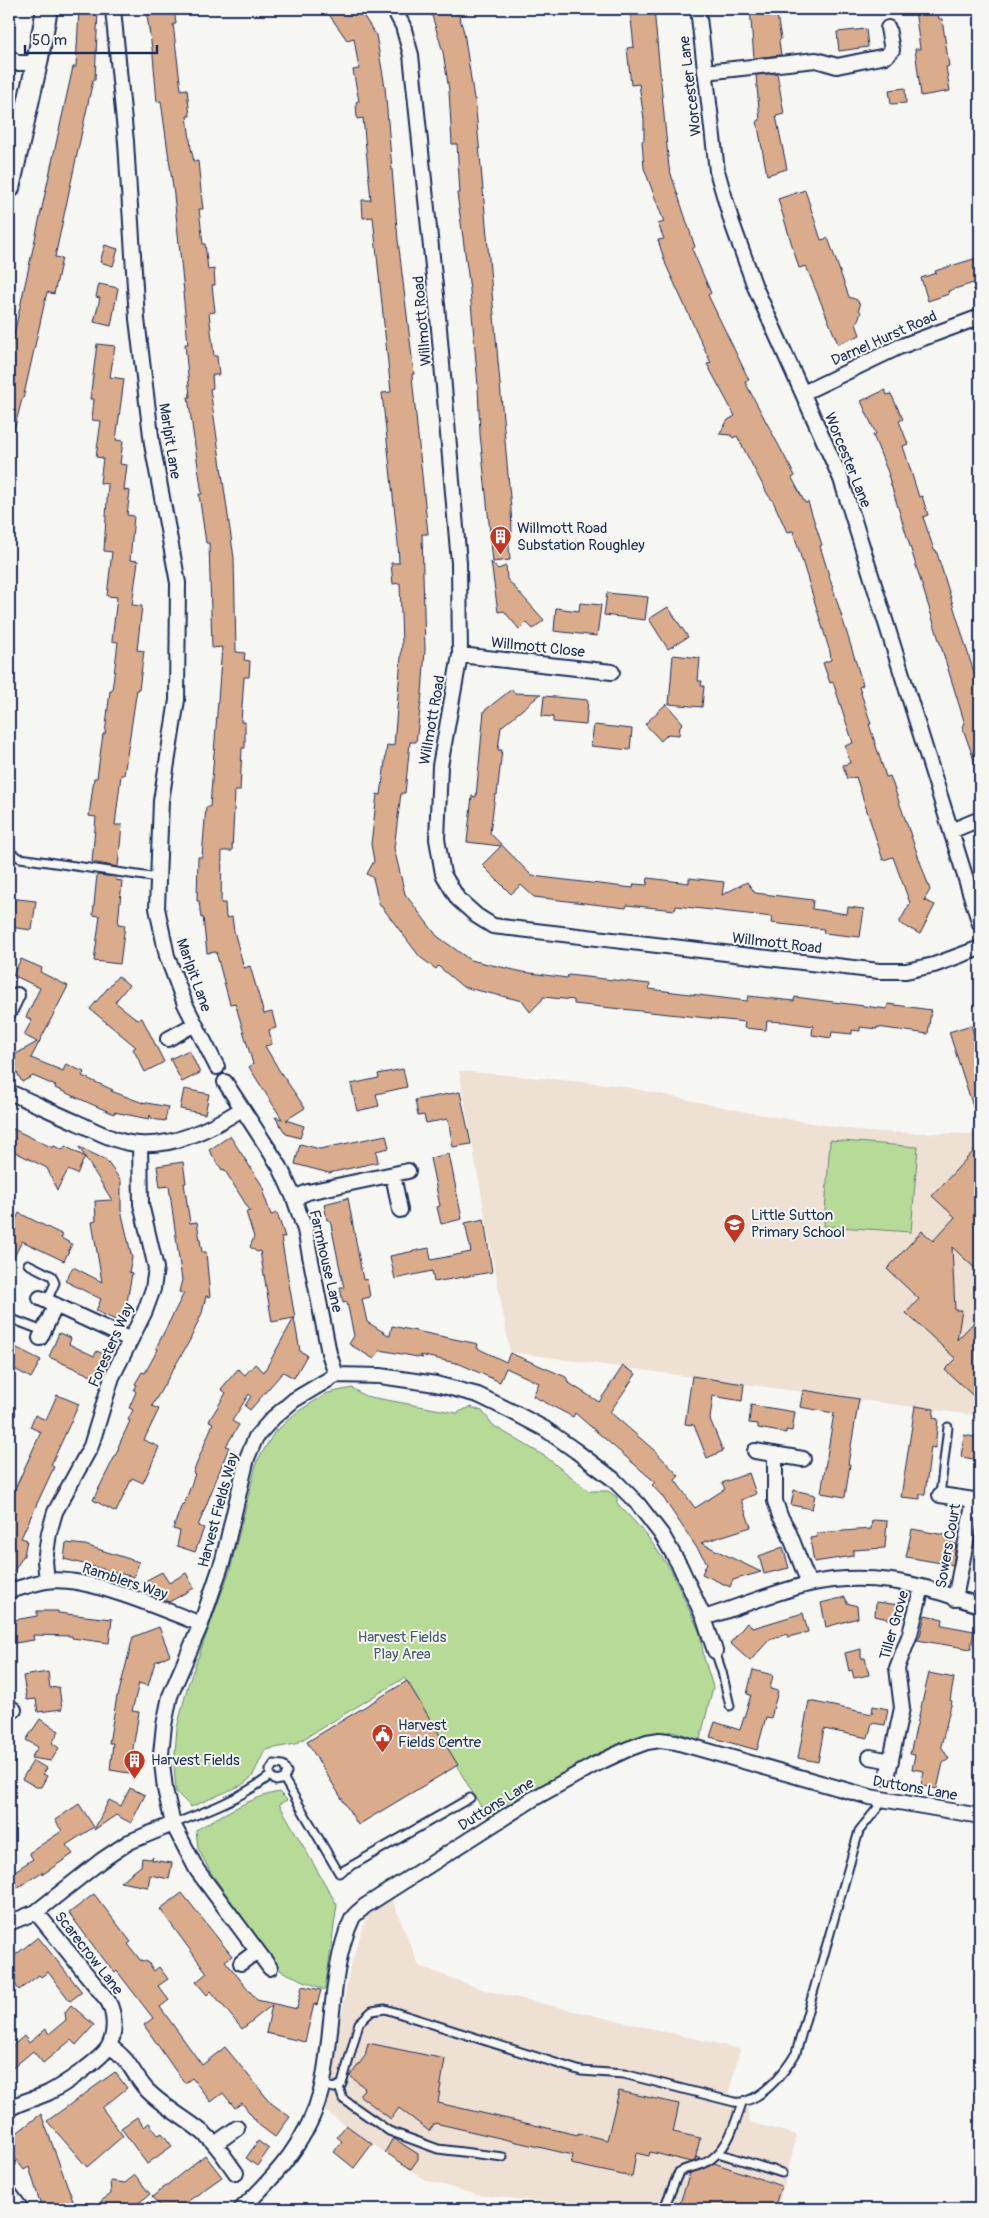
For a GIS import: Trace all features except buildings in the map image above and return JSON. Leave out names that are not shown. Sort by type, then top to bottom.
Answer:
[{"type":"main road","points":[[9,188],[47,9]]},
{"type":"street","name":"Marlpit Lane","points":[[113,9],[126,142],[137,319],[152,444],[178,583],[177,700],[162,802],[157,908],[167,956],[195,1024],[217,1067]]},
{"type":"street","name":"Willmott Road","points":[[394,9],[403,26],[411,55],[437,305],[459,563],[460,655],[440,766],[437,839],[443,874],[458,899],[477,916],[493,926],[879,971],[906,972],[934,965],[980,948]]},
{"type":"street","name":"Worcester Lane","points":[[698,9],[717,171],[732,224],[755,288],[841,479],[980,924]]},
{"type":"street","points":[[705,72],[816,60],[838,66],[886,56],[892,50],[888,28]]},
{"type":"street","points":[[9,62],[12,59],[16,64],[37,63]]},
{"type":"street","name":"Darnel Hurst Road","points":[[803,393],[899,347],[980,317]]},
{"type":"street","name":"Willmott Close","points":[[460,655],[612,672]]},
{"type":"street","points":[[951,831],[980,820]]},
{"type":"street","points":[[9,1012],[17,995]]},
{"type":"street","name":"Marlpit Lane","points":[[168,1039],[195,1024]]},
{"type":"street","name":"Farmhouse Lane","points":[[225,1082],[280,1167],[294,1198],[305,1230],[329,1352],[336,1375]]},
{"type":"street","points":[[9,1092],[116,1140],[140,1144],[166,1142],[187,1137],[220,1124],[242,1109]]},
{"type":"street","name":"Foresters Way","points":[[46,1581],[49,1533],[55,1512],[91,1446],[112,1377],[145,1311],[152,1290],[156,1268],[141,1204],[140,1144]]},
{"type":"street","points":[[294,1198],[308,1192],[408,1171]]},
{"type":"street","points":[[393,1175],[400,1210]]},
{"type":"street","points":[[42,1334],[47,1301],[130,1339]]},
{"type":"street","points":[[336,1375],[380,1376],[436,1384],[478,1395],[545,1429],[613,1479],[638,1504],[662,1535],[680,1566],[704,1618],[715,1651]]},
{"type":"street","name":"Harvest Fields Way","points":[[270,1968],[197,1870],[173,1824],[165,1789],[161,1754],[164,1726],[170,1696],[201,1624],[223,1560],[247,1458],[256,1438],[273,1418],[294,1400],[336,1375]]},
{"type":"street","points":[[755,1451],[804,1459]]},
{"type":"street","points":[[775,1454],[775,1501],[809,1584]]},
{"type":"street","name":"Sowers Court","points":[[940,1495],[977,1498],[955,1599]]},
{"type":"street","points":[[704,1618],[809,1584],[850,1579],[870,1579],[922,1587],[955,1599],[980,1605]]},
{"type":"street","name":"Ramblers Way","points":[[9,1591],[46,1581],[68,1580],[96,1586],[201,1624]]},
{"type":"street","name":"Tiller Grove","points":[[887,1778],[902,1708],[897,1668],[910,1634],[922,1587]]},
{"type":"street","name":"Duttons Lane","points":[[241,2209],[267,2185],[301,2142],[322,2085],[341,1952],[352,1917],[371,1902],[533,1799],[603,1761],[628,1749],[660,1740],[676,1742],[885,1800],[980,1816]]},
{"type":"street","points":[[870,1757],[891,1761]]},
{"type":"street","points":[[9,1923],[36,1912],[102,1860],[129,1842],[173,1824]]},
{"type":"street","name":"Scarecrow Lane","points":[[36,1912],[108,2001],[114,2016],[109,2046]]},
{"type":"street","points":[[241,1963],[256,1951]]},
{"type":"street","points":[[9,2109],[49,2092],[66,2082],[102,2055],[109,2046],[121,2054],[130,2064],[145,2088],[163,2105],[206,2135],[236,2173]]},
{"type":"street","points":[[215,2144],[237,2128]]},
{"type":"street","points":[[9,2193],[21,2209]]},
{"type":"lane","points":[[9,852],[20,858],[158,878]]},
{"type":"lane","points":[[28,1264],[52,1276],[56,1283],[47,1301]]},
{"type":"lane","points":[[9,1318],[42,1334]]},
{"type":"lane","points":[[940,1495],[948,1426]]},
{"type":"lane","points":[[715,1651],[730,1706]]},
{"type":"lane","points":[[270,1776],[270,1770],[274,1764],[283,1765],[287,1772],[284,1779]]},
{"type":"lane","points":[[173,1824],[253,1789],[270,1776]]},
{"type":"lane","points":[[270,1776],[276,1781],[284,1779]]},
{"type":"lane","points":[[284,1779],[339,1873],[470,1798]]},
{"type":"lane","points":[[338,2087],[345,2076],[359,2023],[372,2010],[385,2009],[581,2071],[624,2074],[742,2103],[750,2101],[783,2074],[796,2053],[859,1831],[885,1800]]},
{"type":"lane","points":[[322,2085],[338,2087]]},
{"type":"lane","points":[[338,2087],[343,2099],[389,2131],[438,2149],[503,2157]]},
{"type":"lane","points":[[666,2203],[679,2172],[704,2163],[718,2153],[728,2141],[742,2103]]},
{"type":"lane","points":[[718,2153],[782,2173]]},
{"type":"shaded area","name":"Little Sutton Primary School","points":[[459,1071],[616,1085],[751,1113],[867,1132],[980,1134],[980,1416],[510,1352]]},
{"type":"shaded area","points":[[392,1899],[419,1966],[484,1990],[740,2049],[729,2093],[747,2102],[749,2122],[797,2135],[776,2209],[613,2209],[478,2195],[425,2180],[325,2111],[350,1967],[367,1915]]},
{"type":"green space","points":[[830,1140],[918,1147],[911,1232],[824,1226]]},
{"type":"green space","name":"Harvest Fields Play Area","points":[[352,1388],[365,1396],[457,1413],[470,1407],[482,1411],[494,1426],[546,1457],[589,1491],[608,1491],[617,1497],[617,1503],[645,1533],[671,1570],[700,1633],[704,1658],[713,1687],[700,1740],[673,1731],[634,1740],[489,1820],[404,1678],[295,1744],[265,1750],[252,1777],[242,1785],[191,1807],[176,1792],[174,1764],[177,1728],[188,1685],[230,1570],[257,1461],[274,1433],[297,1412],[328,1393]]},
{"type":"green space","points":[[279,1792],[287,1800],[279,1804],[337,1905],[325,1990],[281,1971],[211,1873],[198,1848],[196,1830],[257,1798]]},
{"type":"place","name":"Willmott Road Substation Roughley","points":[[501,556]]},
{"type":"place","name":"Little Sutton Primary School","points":[[735,1243]]},
{"type":"place","name":"Harvest Fields Centre","points":[[382,1753]]},
{"type":"place","name":"Harvest Fields","points":[[135,1779]]}]
